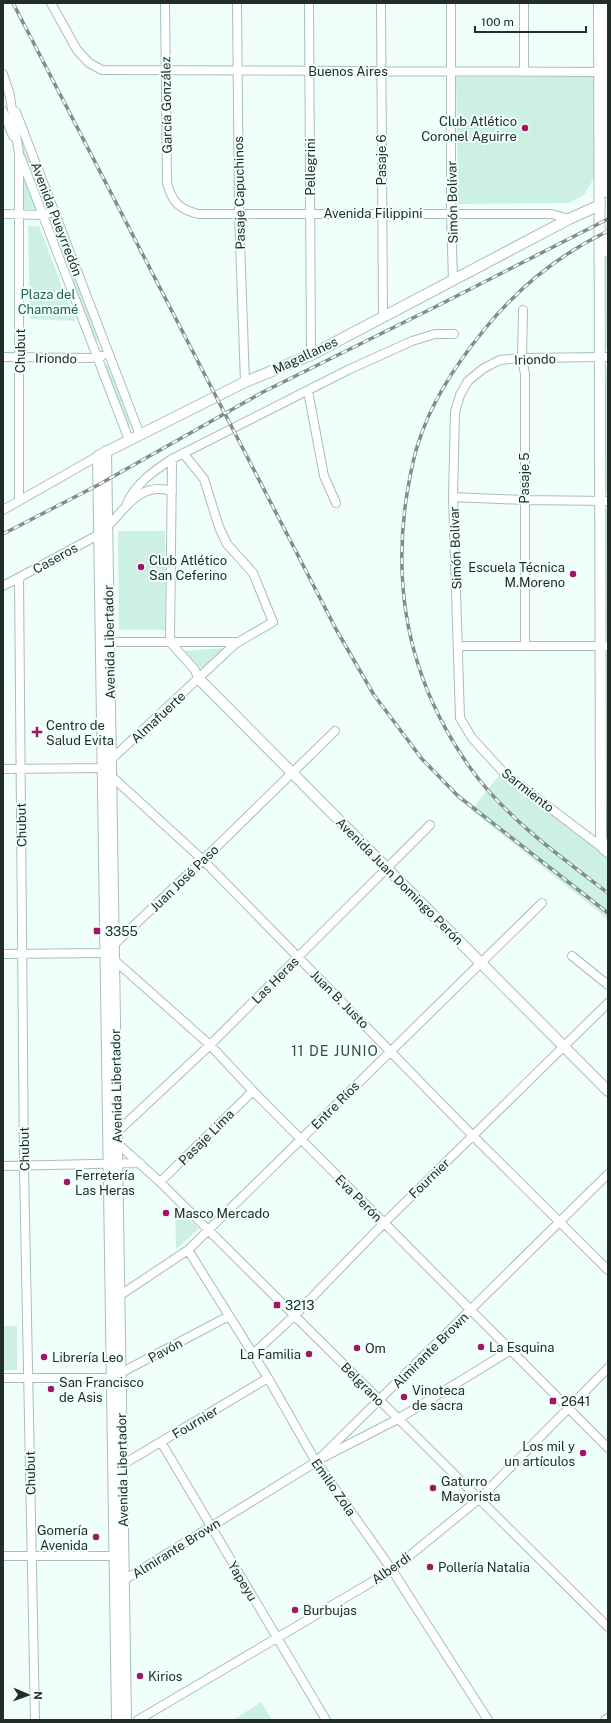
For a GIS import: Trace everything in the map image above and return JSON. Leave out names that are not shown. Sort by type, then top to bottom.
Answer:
[{"type":"main road","points":[[599,3],[605,72],[608,168],[605,203],[604,786],[601,838],[606,851]]},
{"type":"main road","points":[[607,3],[605,72],[605,238],[608,252]]},
{"type":"main road","name":"Magallanes","points":[[102,453],[245,382],[311,355],[569,219],[605,203]]},
{"type":"main road","name":"Avenida Libertador","points":[[102,453],[107,528],[102,768],[105,953],[112,1163],[119,1556],[117,1720]]},
{"type":"main road","name":"Avenida Libertador","points":[[102,453],[98,534],[111,775],[117,1138],[112,1163],[119,1296],[116,1376],[122,1465],[119,1556]]},
{"type":"main road","name":"Avenida Juan Domingo Perón","points":[[199,674],[566,1044],[608,1091]]},
{"type":"main road","name":"Avenida Juan Domingo Perón","points":[[566,1044],[608,1082]]},
{"type":"main road","name":"Avenida Libertador","points":[[119,1580],[126,1720]]},
{"type":"street","name":"Buenos Aires","points":[[51,3],[77,50],[89,63],[102,70],[165,69],[605,72]]},
{"type":"street","name":"García González","points":[[165,3],[167,183],[171,196],[178,205]]},
{"type":"street","name":"Pasaje Capuchinos","points":[[237,3],[239,213],[245,382]]},
{"type":"street","name":"Pellegrini","points":[[309,3],[311,355]]},
{"type":"street","name":"Pasaje 6","points":[[382,3],[381,213],[383,317]]},
{"type":"street","name":"Simón Bolívar","points":[[451,3],[451,213],[453,281]]},
{"type":"street","points":[[524,3],[524,72]]},
{"type":"street","name":"Avenida Pueyrredón","points":[[3,74],[54,212],[140,435]]},
{"type":"street","name":"Avenida Pueyrredón","points":[[9,91],[19,153]]},
{"type":"street","name":"Avenida Pueyrredón","points":[[3,111],[129,440]]},
{"type":"street","name":"Chubut","points":[[19,153],[19,501]]},
{"type":"street","name":"Avenida Filippini","points":[[178,205],[188,211],[198,214],[551,214],[569,219]]},
{"type":"street","points":[[3,214],[43,215],[54,212]]},
{"type":"street","name":"Pasaje 5","points":[[523,310],[522,358],[525,374],[525,646]]},
{"type":"street","name":"Caseros","points":[[3,586],[107,528],[127,503],[132,492],[157,469],[172,459],[412,341],[435,334],[454,334]]},
{"type":"street","name":"Iriondo","points":[[3,357],[98,358],[108,353]]},
{"type":"street","name":"Iriondo","points":[[468,381],[484,368],[500,360],[522,358],[604,357]]},
{"type":"street","name":"Simón Bolívar","points":[[460,718],[453,497],[455,412],[460,395],[468,381]]},
{"type":"street","points":[[308,391],[324,476],[336,503]]},
{"type":"street","name":"Magallanes","points":[[3,510],[102,453]]},
{"type":"street","name":"Almafuerte","points":[[102,768],[110,762],[199,674],[238,642],[273,622],[253,573],[227,544],[219,527],[204,479],[183,453]]},
{"type":"street","points":[[170,642],[172,459]]},
{"type":"street","points":[[127,503],[147,491],[162,488],[172,491]]},
{"type":"street","points":[[453,497],[604,501]]},
{"type":"street","name":"Chubut","points":[[19,578],[24,1167],[35,1720]]},
{"type":"street","points":[[104,642],[238,642]]},
{"type":"street","name":"Avenida Juan Domingo Perón","points":[[170,642],[199,674]]},
{"type":"street","points":[[458,646],[604,646]]},
{"type":"street","name":"Sarmiento","points":[[460,718],[472,738],[504,773],[606,851]]},
{"type":"street","name":"Juan José Paso","points":[[105,953],[335,731]]},
{"type":"street","points":[[3,769],[102,768]]},
{"type":"street","name":"Juan B. Justo","points":[[102,768],[203,860],[473,1136],[608,1270]]},
{"type":"street","name":"Las Heras","points":[[117,1138],[430,825]]},
{"type":"street","name":"Entre Ríos","points":[[119,1296],[188,1250],[542,902]]},
{"type":"street","points":[[3,954],[105,953]]},
{"type":"street","name":"Eva Perón","points":[[105,953],[114,959],[210,1045],[253,1091],[608,1448]]},
{"type":"street","points":[[572,956],[608,985]]},
{"type":"street","name":"Fournier","points":[[252,1355],[294,1316],[384,1223],[608,1003]]},
{"type":"street","name":"Pasaje Lima","points":[[160,1182],[253,1091]]},
{"type":"street","name":"Belgrano","points":[[117,1138],[140,1163],[608,1627]]},
{"type":"street","points":[[3,1166],[24,1167],[140,1163]]},
{"type":"street","name":"Almirante Brown","points":[[119,1580],[316,1462],[608,1174]]},
{"type":"street","name":"Emilio Zola","points":[[188,1250],[252,1355],[268,1378],[316,1462],[392,1570],[488,1720]]},
{"type":"street","name":"Pavón","points":[[3,1378],[116,1376],[228,1316]]},
{"type":"street","points":[[316,1462],[398,1419],[511,1350]]},
{"type":"street","name":"Alberdi","points":[[138,1720],[392,1570],[479,1499],[608,1368]]},
{"type":"street","name":"Fournier","points":[[122,1465],[268,1378]]},
{"type":"street","name":"Yapeyu","points":[[161,1442],[326,1720]]},
{"type":"street","name":"Almirante Brown","points":[[3,1556],[119,1556]]},
{"type":"green space","name":"Club Atlético Coronel Aguirre","points":[[456,77],[594,77],[594,178],[584,195],[569,203],[458,204]]},
{"type":"green space","points":[[22,142],[48,211],[45,212],[19,144]]},
{"type":"green space","points":[[22,177],[24,177],[38,211],[28,212],[22,208]]},
{"type":"green space","name":"Plaza del Chamamé","points":[[28,226],[39,226],[75,321],[30,319]]},
{"type":"green space","points":[[55,227],[98,340],[95,341],[52,229]]},
{"type":"green space","points":[[604,243],[608,266],[607,348],[604,348]]},
{"type":"green space","points":[[107,364],[131,425],[127,426],[104,366]]},
{"type":"green space","points":[[607,369],[607,491],[604,491],[604,370]]},
{"type":"green space","points":[[605,509],[608,510],[607,631],[605,631]]},
{"type":"green space","name":"Club Atlético San Ceferino","points":[[118,531],[165,531],[165,630],[119,630]]},
{"type":"green space","points":[[225,648],[203,668],[199,667],[182,651]]},
{"type":"green space","points":[[605,653],[608,654],[608,775],[605,775]]},
{"type":"green space","points":[[500,774],[608,857],[608,919],[471,810]]},
{"type":"green space","points":[[175,1205],[199,1229],[176,1249]]},
{"type":"green space","points":[[3,1326],[17,1326],[17,1370],[3,1370]]},
{"type":"green space","points":[[261,1702],[272,1720],[233,1720]]},
{"type":"railway","points":[[13,3],[337,631],[374,695],[422,759],[458,796],[608,913]]},
{"type":"railway","points":[[3,534],[98,485],[263,392],[608,219]]},
{"type":"railway","points":[[608,231],[573,250],[525,287],[484,330],[454,370],[437,398],[423,428],[412,465],[402,536],[402,572],[405,607],[412,641],[421,674],[434,707],[451,738],[471,769],[501,804],[553,851],[608,893]]},
{"type":"place","name":"Club Atlético Coronel Aguirre","points":[[525,128]]},
{"type":"place","name":"Club Atlético San Ceferino","points":[[141,567]]},
{"type":"place","name":"Escuela Técnica M.Moreno","points":[[573,574]]},
{"type":"place","name":"Centro de Salud Evita","points":[[37,732]]},
{"type":"place","name":"3355","points":[[97,931]]},
{"type":"place","name":"Ferretería Las Heras","points":[[67,1182]]},
{"type":"place","name":"Masco Mercado","points":[[166,1213]]},
{"type":"place","name":"3213","points":[[277,1305]]},
{"type":"place","name":"La Esquina","points":[[481,1347]]},
{"type":"place","name":"Om","points":[[357,1348]]},
{"type":"place","name":"La Familia","points":[[309,1354]]},
{"type":"place","name":"Librería Leo","points":[[44,1357]]},
{"type":"place","name":"San Francisco de Asis","points":[[51,1389]]},
{"type":"place","name":"Vinoteca de sacra","points":[[404,1397]]},
{"type":"place","name":"2641","points":[[553,1401]]},
{"type":"place","name":"Los mil y un artículos","points":[[583,1453]]},
{"type":"place","name":"Gaturro Mayorista","points":[[433,1488]]},
{"type":"place","name":"Gomería Avenida","points":[[96,1537]]},
{"type":"place","name":"Pollería Natalia","points":[[430,1567]]},
{"type":"place","name":"Burbujas","points":[[295,1610]]},
{"type":"place","name":"Kirios","points":[[140,1676]]},
{"type":"district","name":"11 DE JUNIO","points":[[335,1051]]}]
